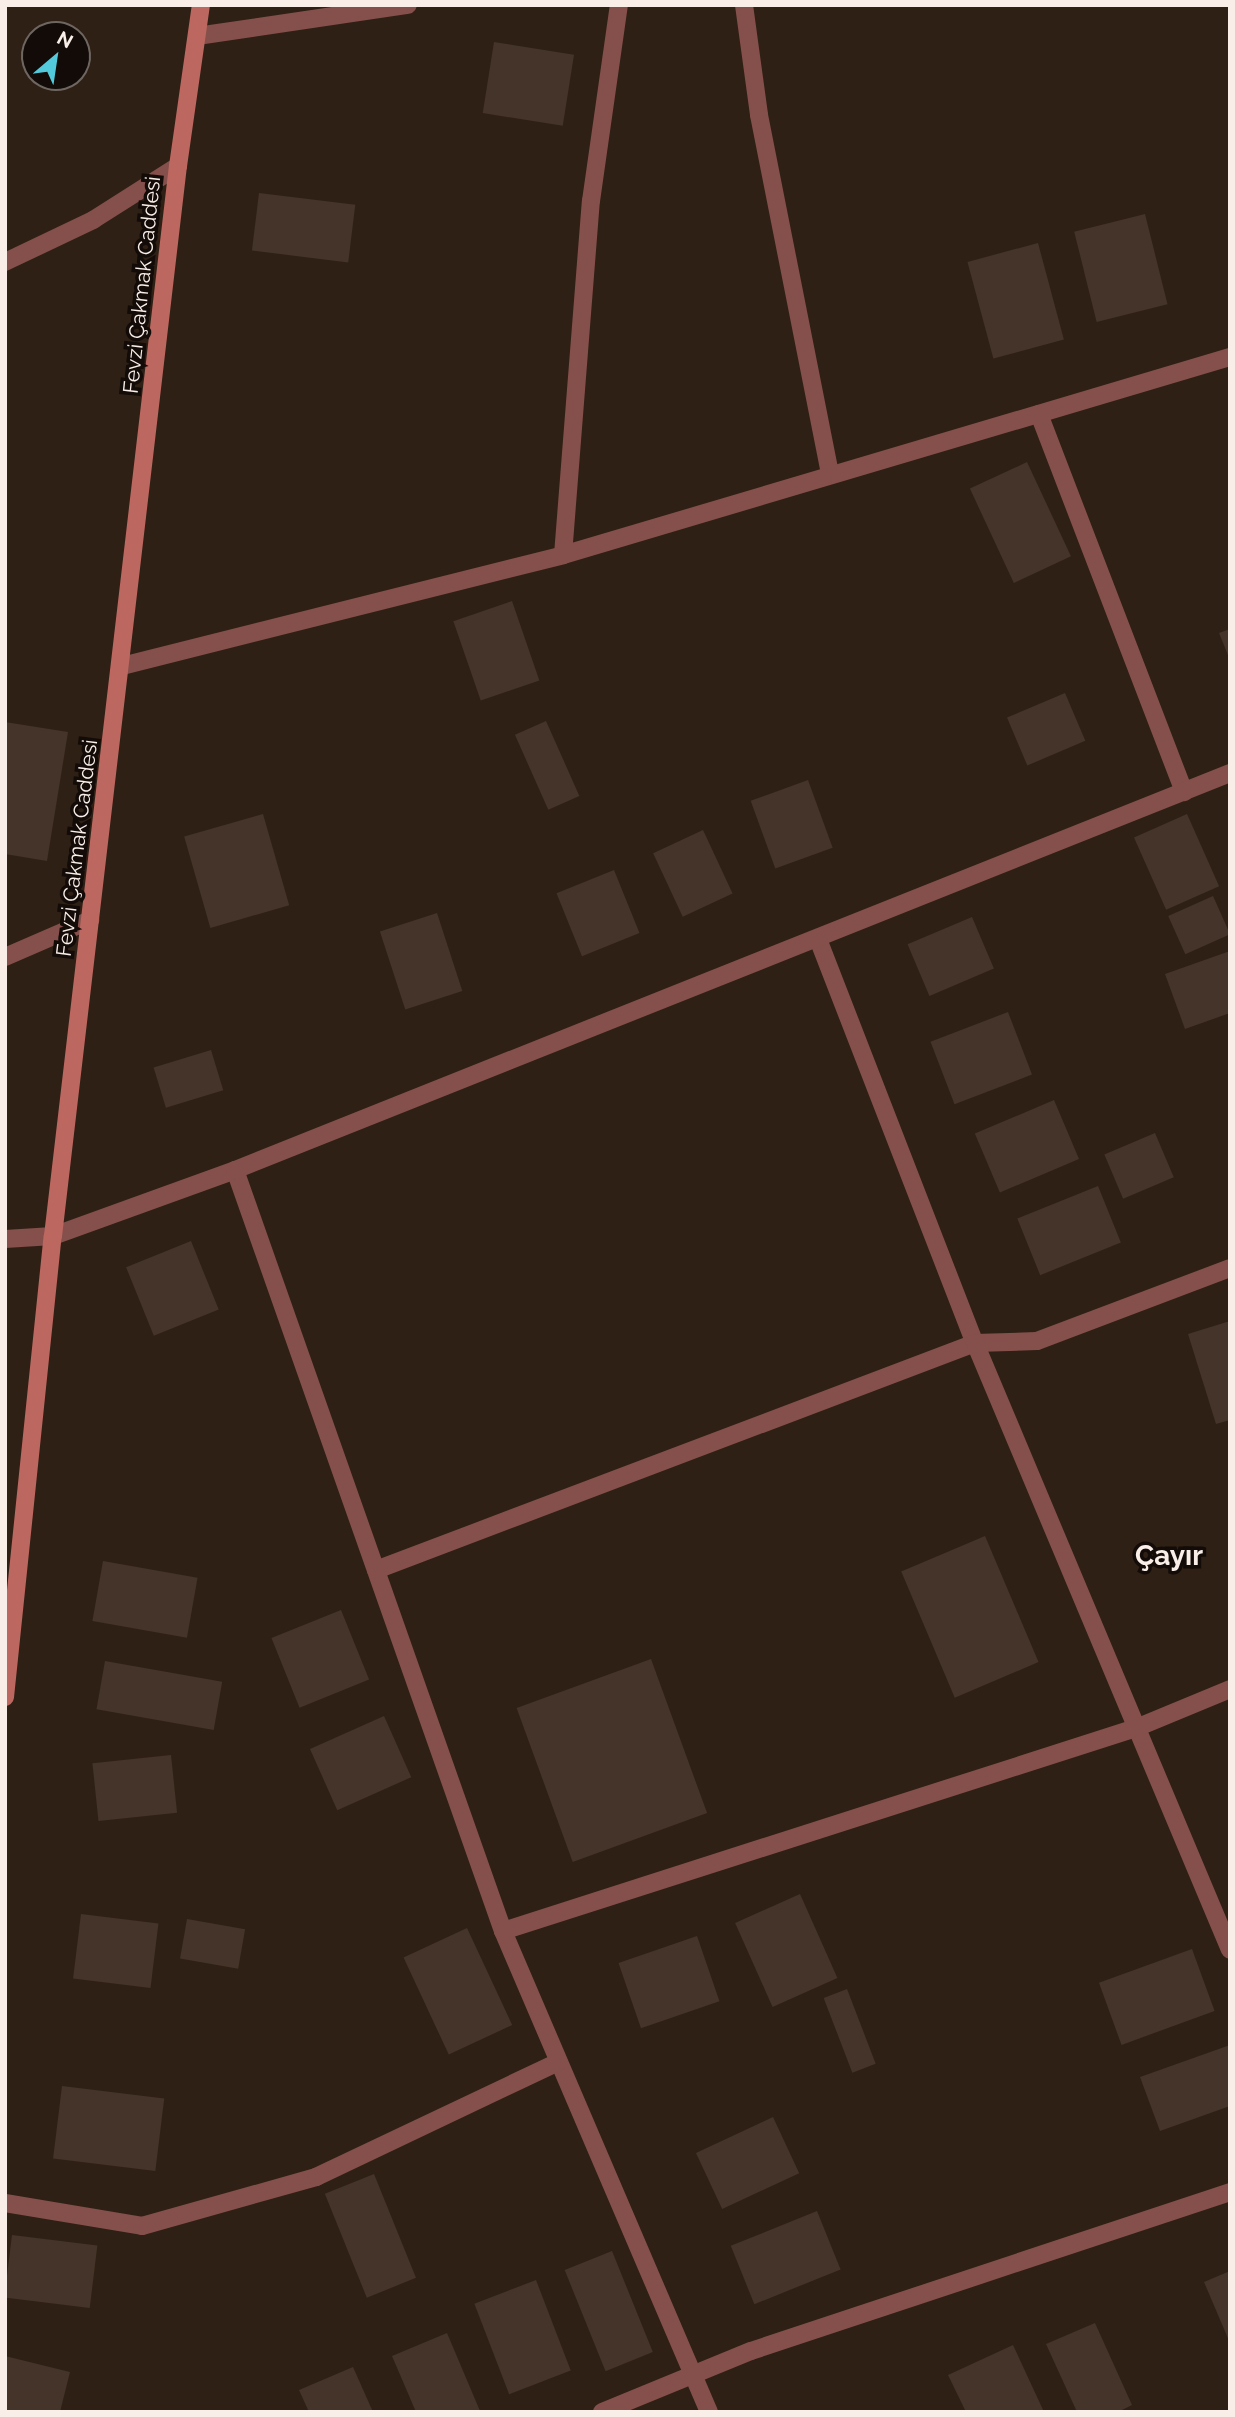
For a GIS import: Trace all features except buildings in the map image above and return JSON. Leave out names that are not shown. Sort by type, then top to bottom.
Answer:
[{"type":"main road","name":"Fevzi Çakmak Caddesi","points":[[5,1697],[12,1572],[122,666],[178,166],[201,5]]},
{"type":"street","points":[[197,36],[408,5]]},
{"type":"street","points":[[563,555],[591,201],[618,5]]},
{"type":"street","points":[[744,5],[759,115],[830,475]]},
{"type":"street","points":[[5,262],[93,220],[178,166]]},
{"type":"street","points":[[122,666],[563,555],[1230,357]]},
{"type":"street","points":[[1039,414],[1184,792]]},
{"type":"street","points":[[5,1239],[53,1236],[235,1170],[1230,773]]},
{"type":"street","points":[[5,957],[90,920]]},
{"type":"street","points":[[818,939],[975,1343],[1230,1950]]},
{"type":"street","points":[[235,1170],[503,1931],[691,2376],[709,2412]]},
{"type":"street","points":[[376,1570],[975,1343],[1037,1341],[1230,1268]]},
{"type":"street","points":[[503,1931],[1136,1728],[1230,1689]]},
{"type":"street","points":[[5,2203],[142,2226],[316,2177],[558,2062]]},
{"type":"street","points":[[602,2412],[751,2351],[1230,2192]]},
{"type":"district","name":"Çayır","points":[[1169,1556]]}]
